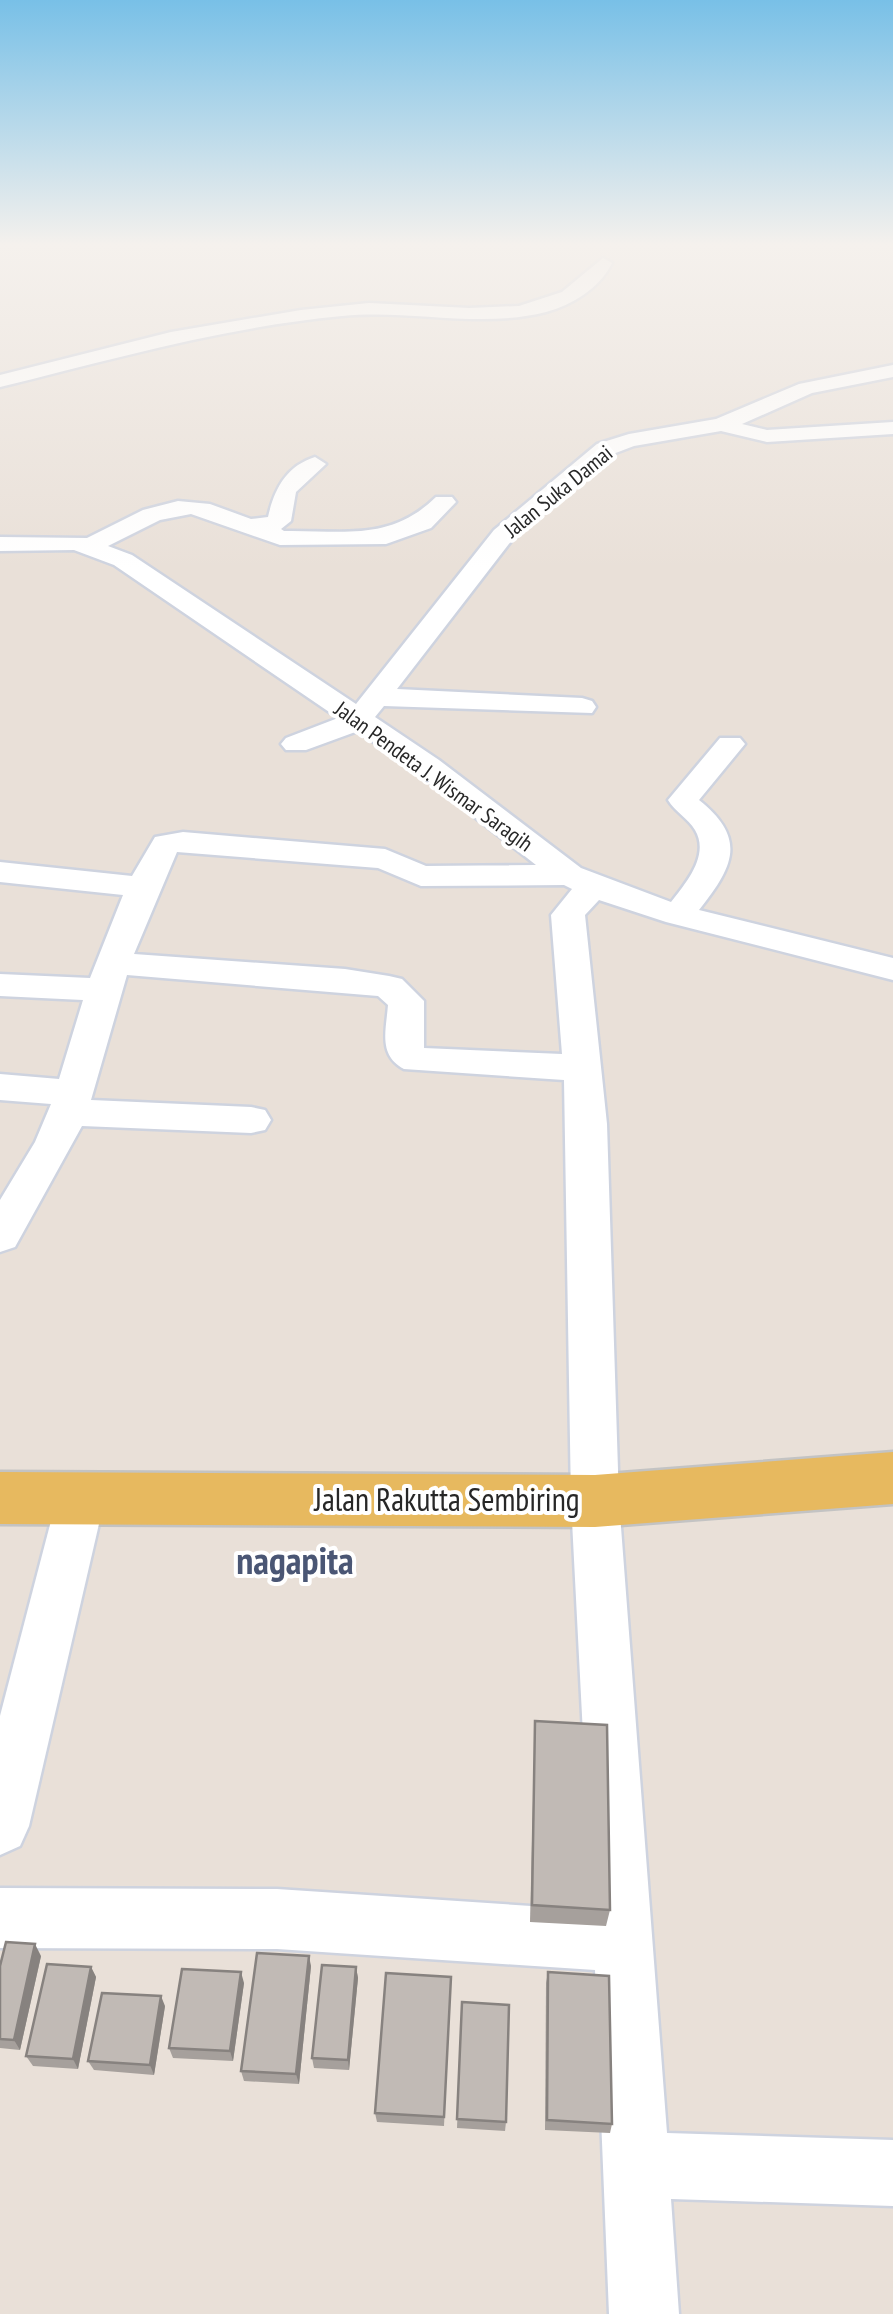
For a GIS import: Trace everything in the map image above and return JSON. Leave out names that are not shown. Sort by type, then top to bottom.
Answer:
[{"type":"main road","name":"Jalan Rakutta Sembiring","points":[[0,1498],[595,1501],[893,1478]]},
{"type":"street","points":[[0,381],[107,353]]},
{"type":"street","name":"Jalan Suka Damai","points":[[368,708],[503,535],[606,448],[629,440],[721,426],[806,388],[893,371]]},
{"type":"street","points":[[721,426],[767,436],[893,428]]},
{"type":"street","points":[[256,526],[274,526],[280,521],[285,490],[315,464]]},
{"type":"street","points":[[90,546],[151,516],[183,508],[203,509],[280,538],[386,538],[422,523],[444,502]]},
{"type":"street","name":"Jalan Pendeta J. Wismar Saragih","points":[[0,544],[52,542],[90,546],[137,570],[307,688],[368,708],[428,766],[582,882],[678,914],[893,969]]},
{"type":"street","points":[[296,744],[333,732],[368,708],[582,707]]},
{"type":"street","points":[[678,914],[712,870],[715,851],[713,832],[683,800],[730,744]]},
{"type":"street","points":[[0,1236],[42,1170],[71,1102],[108,977],[141,887],[166,844],[183,842],[385,859],[421,876],[582,882],[568,916],[587,1124],[595,1501],[644,2314]]},
{"type":"street","points":[[0,872],[141,887]]},
{"type":"street","points":[[0,985],[108,977],[345,980],[390,987],[406,1002],[404,1053],[416,1060],[582,1068]]},
{"type":"street","points":[[0,1087],[71,1102],[251,1120]]},
{"type":"street","points":[[0,1826],[81,1498]]},
{"type":"street","points":[[0,1918],[277,1919],[624,1942]]},
{"type":"street","points":[[635,2165],[893,2173]]},
{"type":"building","points":[[535,1721],[607,1725],[610,1910],[532,1905]]},
{"type":"building","points":[[6,1942],[35,1944],[14,2040],[0,2039],[0,1966]]},
{"type":"building","points":[[257,1953],[309,1956],[296,2074],[241,2071]]},
{"type":"building","points":[[47,1964],[91,1967],[73,2059],[26,2056]]},
{"type":"building","points":[[322,1965],[356,1967],[348,2060],[312,2058]]},
{"type":"building","points":[[182,1969],[241,1972],[230,2051],[169,2048]]},
{"type":"building","points":[[548,1972],[609,1976],[612,2124],[547,2120]]},
{"type":"building","points":[[386,1973],[451,1977],[444,2117],[375,2113]]},
{"type":"building","points":[[102,1993],[161,1996],[150,2065],[88,2061]]},
{"type":"building","points":[[462,2002],[509,2005],[506,2122],[457,2119]]},
{"type":"district","name":"nagapita","points":[[295,1561]]}]
